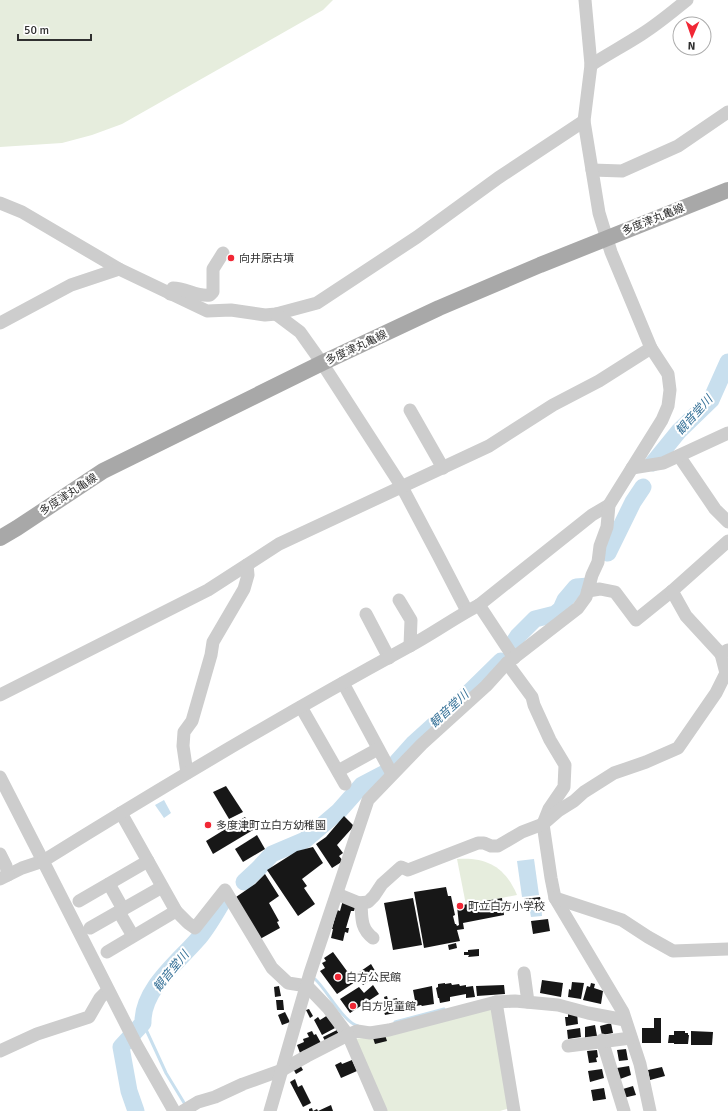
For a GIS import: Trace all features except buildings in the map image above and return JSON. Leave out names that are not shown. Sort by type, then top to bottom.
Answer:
[{"type":"main road","name":"多度津丸亀線","points":[[0,538],[103,471],[322,363],[439,308],[540,265],[728,190]]},
{"type":"street","points":[[270,1111],[307,986],[368,800],[422,744],[486,686],[511,661],[578,608],[586,597],[598,562],[600,546],[607,527],[610,506],[662,420],[668,406],[670,390],[668,374],[651,348],[607,238],[600,212],[584,121],[591,65],[585,0]]},
{"type":"street","points":[[591,65],[667,17],[687,0]]},
{"type":"street","points":[[592,170],[622,171],[678,146],[728,112]]},
{"type":"street","points":[[0,203],[22,212],[119,269],[207,311],[231,310],[264,315],[276,314],[317,303],[417,237],[498,178],[584,121]]},
{"type":"street","points":[[170,294],[173,288],[180,288],[205,296],[210,295],[213,292],[213,269],[223,253]]},
{"type":"street","points":[[0,323],[71,285],[119,269]]},
{"type":"street","points":[[276,314],[300,332],[322,363],[402,487],[467,611]]},
{"type":"street","points":[[0,695],[208,590],[280,544],[489,446],[552,404],[599,381],[651,348]]},
{"type":"street","points":[[410,410],[443,468]]},
{"type":"street","points":[[632,468],[663,463],[728,432]]},
{"type":"street","points":[[679,456],[715,509],[728,522]]},
{"type":"street","points":[[4,877],[22,868],[43,861],[121,813],[301,707],[410,646],[479,605],[592,515],[610,506]]},
{"type":"street","points":[[588,591],[600,589],[615,592],[636,620],[672,591],[728,541]]},
{"type":"street","points":[[187,774],[183,746],[184,732],[192,721],[211,655],[213,642],[244,589],[248,574],[247,565]]},
{"type":"street","points":[[337,894],[361,903],[368,902],[382,884],[402,868],[408,870],[478,843],[498,846],[522,832],[543,824],[584,792],[614,773],[646,762],[678,748],[716,693],[727,673],[724,652],[686,616],[672,591]]},
{"type":"street","points":[[399,600],[411,620],[410,646]]},
{"type":"street","points":[[479,605],[532,697],[534,705],[550,740],[564,765],[564,787],[549,809],[543,824],[551,878],[556,898],[623,1012],[640,1064],[650,1111]]},
{"type":"street","points":[[366,614],[389,658]]},
{"type":"street","points":[[343,683],[392,774]]},
{"type":"street","points":[[301,707],[345,784]]},
{"type":"street","points":[[338,771],[378,749]]},
{"type":"street","points":[[0,777],[136,1044],[183,1110],[198,1102],[282,1070],[357,1031],[370,1033],[389,1030],[496,1002],[515,1001],[558,1005],[588,1013],[625,1020]]},
{"type":"street","points":[[121,813],[176,911],[188,923],[195,928],[225,890],[272,968],[288,983],[307,986],[328,1008],[348,1035],[381,1111]]},
{"type":"street","points":[[0,854],[6,866],[4,877]]},
{"type":"street","points":[[79,901],[148,861]]},
{"type":"street","points":[[108,884],[133,936]]},
{"type":"street","points":[[90,928],[162,886]]},
{"type":"street","points":[[556,898],[622,920],[673,951],[728,949]]},
{"type":"street","points":[[361,903],[363,925],[367,933],[373,938]]},
{"type":"street","points":[[107,952],[176,911]]},
{"type":"street","points":[[524,973],[528,1002]]},
{"type":"street","points":[[0,1050],[37,1034],[90,1017],[100,998],[108,990]]},
{"type":"street","points":[[496,1002],[514,1111]]},
{"type":"street","points":[[568,1046],[602,1040],[631,1038]]},
{"type":"street","points":[[602,1040],[624,1111]]},
{"type":"green space","points":[[0,0],[333,0],[323,10],[122,124],[92,135],[62,143],[0,147]]},
{"type":"green space","points":[[457,859],[477,860],[494,866],[507,877],[517,895],[466,905]]},
{"type":"green space","points":[[493,1007],[510,1108],[500,1111],[385,1111],[352,1039],[375,1037]]},
{"type":"water","points":[[164,800],[171,813],[164,818],[155,805]]},
{"type":"water","points":[[534,859],[539,895],[522,897],[517,861]]},
{"type":"water","points":[[541,905],[542,916],[531,917],[529,906]]},
{"type":"waterway","name":"観音堂川","points":[[653,463],[679,431],[711,400],[728,362]]},
{"type":"waterway","name":"観音堂川","points":[[608,553],[633,502],[643,487]]},
{"type":"waterway","name":"観音堂川","points":[[512,645],[518,636],[535,619],[555,614],[561,609],[565,600],[576,587],[589,586]]},
{"type":"waterway","name":"観音堂川","points":[[453,708],[501,661]]},
{"type":"waterway","name":"観音堂川","points":[[397,762],[414,743],[435,724]]},
{"type":"waterway","name":"観音堂川","points":[[244,882],[272,854],[305,840],[339,811],[362,785],[383,774]]},
{"type":"waterway","name":"観音堂川","points":[[136,1111],[129,1091],[121,1047],[143,1023],[144,1011],[154,988],[201,936],[223,901]]},
{"type":"waterway","points":[[315,979],[341,1013],[353,1024],[358,1026]]},
{"type":"waterway","points":[[395,1022],[444,1009]]},
{"type":"waterway","points":[[143,1023],[166,1073],[186,1106]]},
{"type":"place","name":"向井原古墳","points":[[231,258]]},
{"type":"place","name":"多度津町立白方幼稚園","points":[[208,825]]},
{"type":"place","name":"町立白方小学校","points":[[460,906]]},
{"type":"place","name":"白方公民館","points":[[338,977]]},
{"type":"place","name":"白方児童館","points":[[353,1006]]}]
